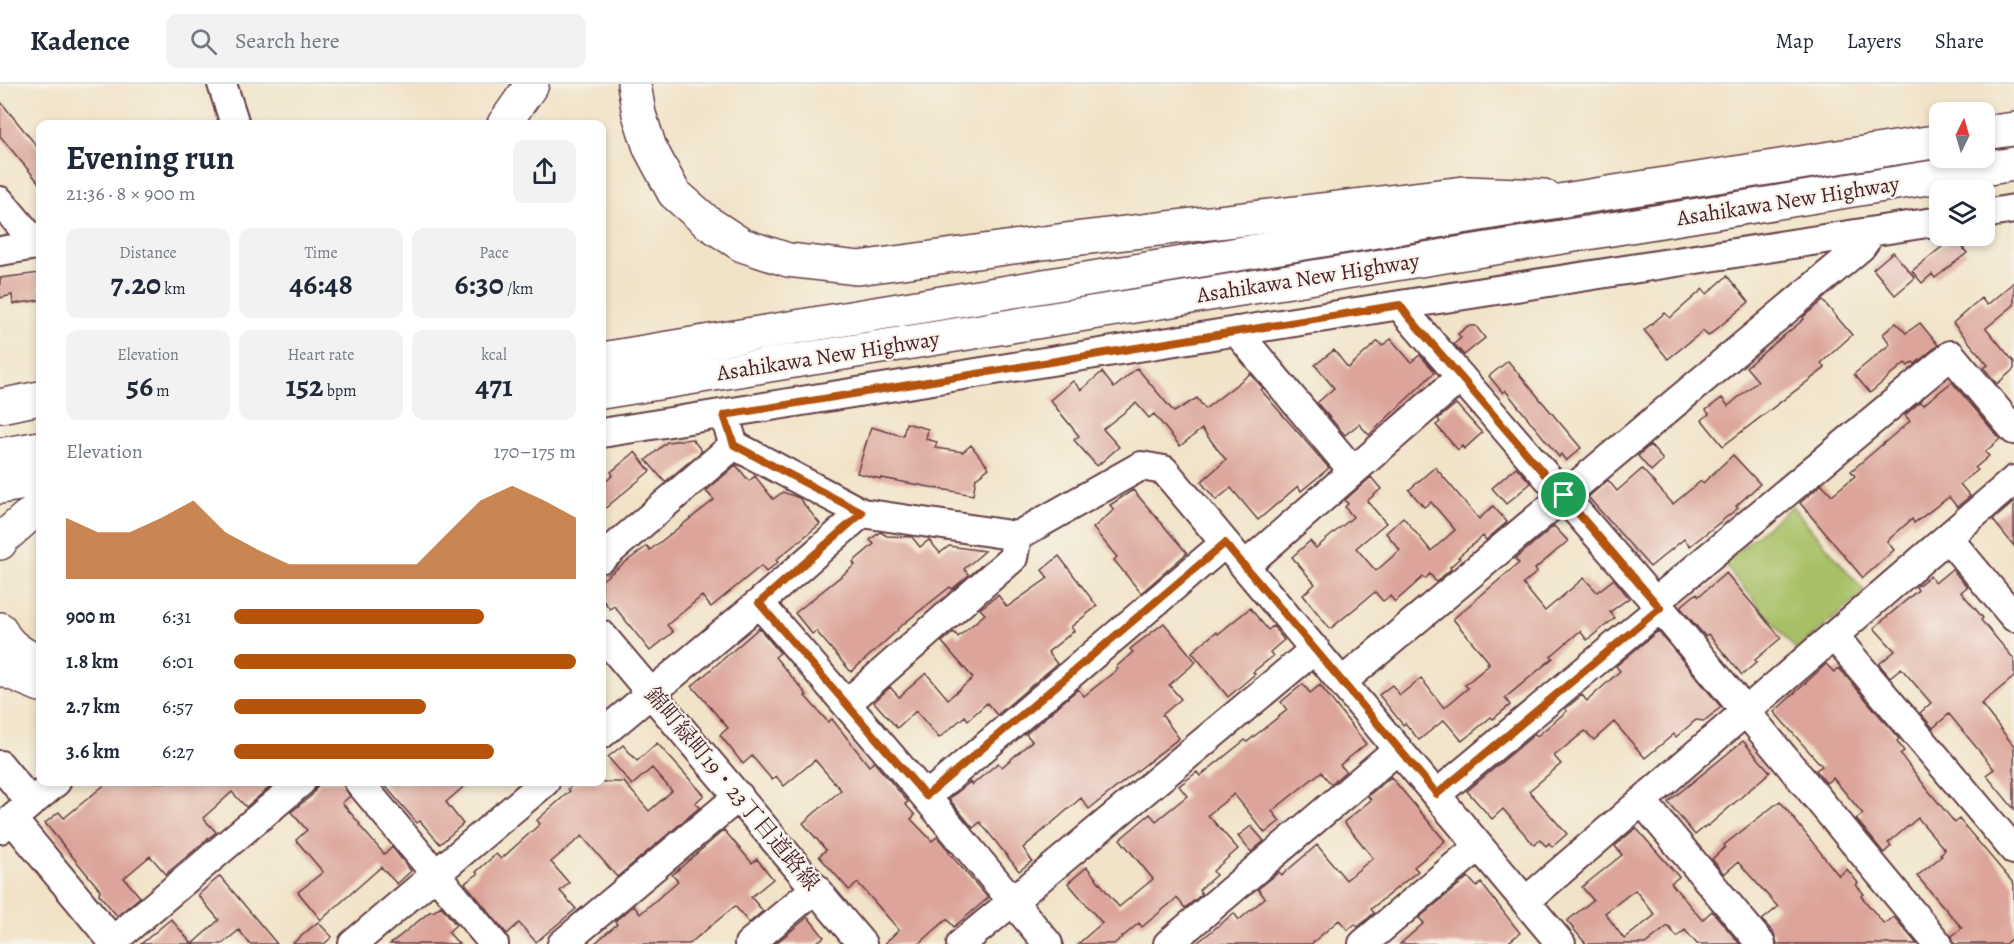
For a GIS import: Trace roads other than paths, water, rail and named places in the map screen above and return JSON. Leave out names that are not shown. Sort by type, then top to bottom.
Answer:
[{"type":"main road","points":[[507,120],[532,84]]},
{"type":"main road","points":[[634,84],[639,114],[650,148],[674,193],[707,222],[742,245],[788,260],[858,268],[1065,240],[1466,193],[1583,197]]},
{"type":"main road","points":[[1995,132],[2014,129]]},
{"type":"main road","name":"Asahikawa New Highway","points":[[606,358],[1583,197],[1929,143]]},
{"type":"main road","name":"Asahikawa New Highway","points":[[606,391],[2014,164]]},
{"type":"main road","points":[[0,406],[36,399]]},
{"type":"main road","points":[[0,455],[36,449]]},
{"type":"main road","points":[[0,487],[36,482]]},
{"type":"main road","points":[[0,543],[27,516],[36,512]]},
{"type":"main road","points":[[0,628],[3,637],[23,655],[36,661]]},
{"type":"main road","points":[[0,666],[36,683]]},
{"type":"street","points":[[222,84],[234,120]]},
{"type":"street","points":[[0,201],[36,244]]},
{"type":"street","points":[[1995,212],[2014,209]]},
{"type":"street","points":[[606,432],[1929,223]]},
{"type":"street","points":[[1342,682],[1861,247],[1871,233]]},
{"type":"street","points":[[0,251],[36,245]]},
{"type":"street","points":[[1400,305],[1657,605],[1938,944]]},
{"type":"street","points":[[1236,331],[1353,471]]},
{"type":"street","points":[[1437,794],[1951,355],[2014,430]]},
{"type":"street","points":[[1246,566],[1461,377]]},
{"type":"street","points":[[724,415],[734,445],[862,513],[1017,536],[1141,466],[1164,470],[1561,944]]},
{"type":"street","points":[[606,555],[734,445]]},
{"type":"street","points":[[1526,901],[2014,480]]},
{"type":"street","points":[[606,731],[759,603],[862,513]]},
{"type":"street","points":[[846,704],[1013,558],[1017,536]]},
{"type":"street","points":[[1948,538],[2014,617]]},
{"type":"street","points":[[926,796],[1225,543]]},
{"type":"street","points":[[759,603],[926,796],[1048,944]]},
{"type":"street","points":[[1834,636],[2014,850]]},
{"type":"street","name":"錦町緑町19・23丁目道路線","points":[[606,640],[862,944]]},
{"type":"street","points":[[961,944],[1315,649]]},
{"type":"street","points":[[1168,944],[1398,749]]},
{"type":"street","points":[[0,765],[14,817],[114,943],[296,786]]},
{"type":"street","points":[[14,817],[51,786]]},
{"type":"street","points":[[362,786],[495,944]]},
{"type":"street","points":[[353,944],[540,786]]},
{"type":"street","points":[[562,944],[739,796]]},
{"type":"street","points":[[1642,801],[1761,944]]},
{"type":"street","points":[[1363,944],[1479,846]]},
{"type":"street","points":[[749,944],[816,888]]}]
